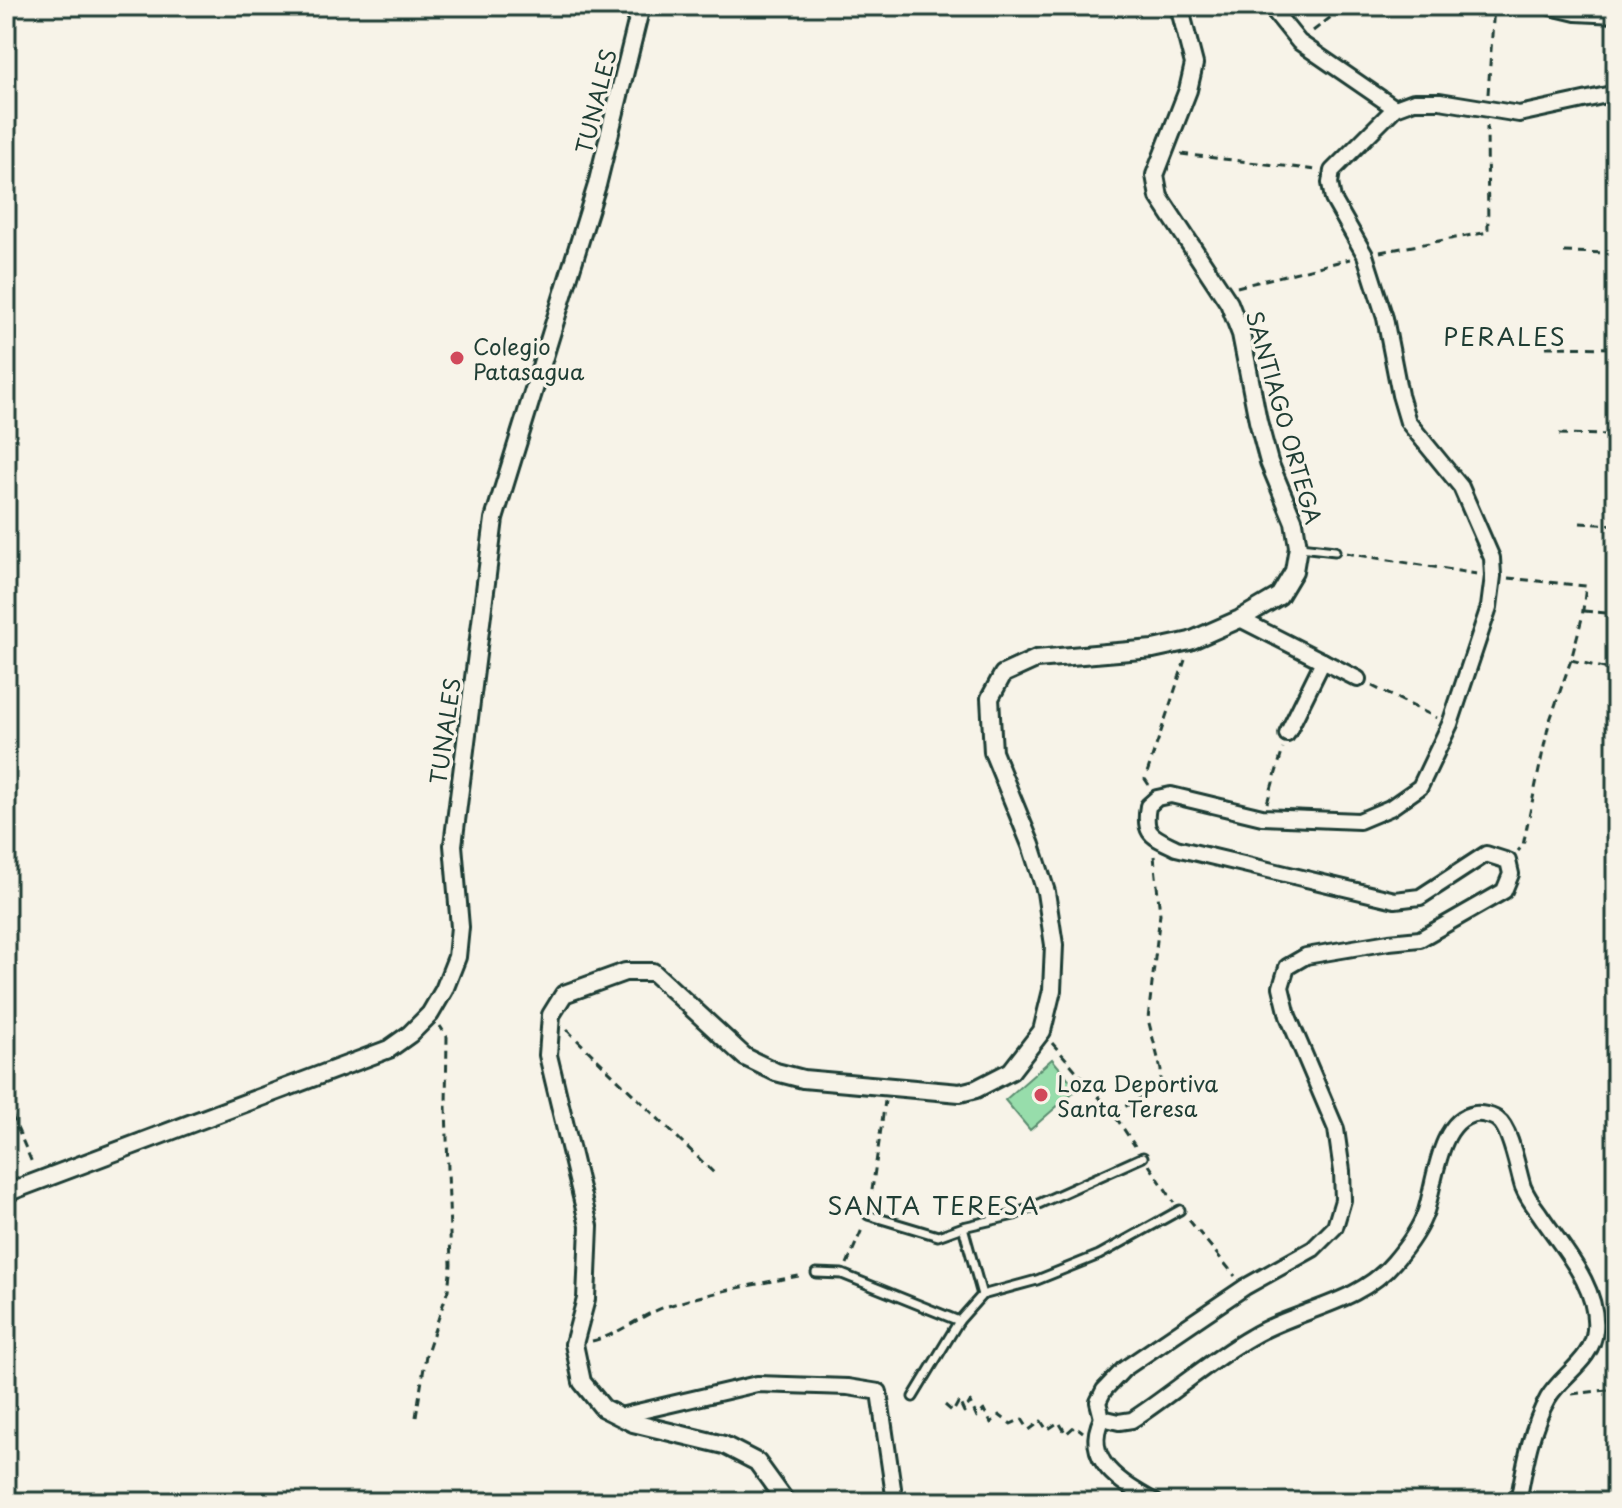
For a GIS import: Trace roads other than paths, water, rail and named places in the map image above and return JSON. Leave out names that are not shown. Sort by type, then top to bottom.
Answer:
[{"type":"street","name":"TUNALES","points":[[6,1193],[389,1049],[430,1014],[444,990],[457,957],[460,927],[453,845],[494,519],[597,185],[641,6]]},
{"type":"street","name":"SANTIAGO ORTEGA","points":[[620,1416],[603,1408],[582,1382],[574,1344],[586,1299],[589,1226],[548,1055],[551,1015],[564,994],[625,972],[653,972],[745,1057],[776,1072],[803,1079],[951,1093],[976,1089],[1011,1071],[1042,1031],[1052,990],[1054,945],[1046,892],[1031,845],[993,752],[990,698],[1003,674],[1036,659],[1153,649],[1190,641],[1240,619],[1279,596],[1294,571],[1298,547],[1294,522],[1269,462],[1241,334],[1229,303],[1159,197],[1155,175],[1188,90],[1194,64],[1179,6]]},
{"type":"street","points":[[1270,6],[1299,42],[1395,108]]},
{"type":"street","points":[[1551,6],[1576,12],[1616,14]]},
{"type":"street","points":[[1155,1502],[1127,1486],[1105,1467],[1096,1442],[1102,1418],[1098,1402],[1104,1390],[1124,1369],[1245,1287],[1313,1249],[1335,1227],[1343,1200],[1336,1129],[1288,1016],[1281,987],[1287,967],[1306,956],[1420,939],[1504,891],[1511,874],[1508,861],[1486,854],[1420,897],[1395,900],[1176,848],[1152,836],[1147,828],[1148,806],[1157,798],[1171,795],[1262,817],[1359,821],[1390,808],[1420,787],[1450,724],[1489,607],[1492,558],[1461,487],[1408,422],[1385,318],[1365,255],[1333,199],[1330,183],[1332,171],[1395,108],[1414,101],[1440,101],[1519,114],[1616,93]]},
{"type":"street","points":[[1240,619],[1358,679]]},
{"type":"street","points":[[1287,734],[1323,661]]},
{"type":"street","points":[[1102,1418],[1119,1422],[1132,1420],[1250,1337],[1287,1317],[1356,1294],[1392,1265],[1425,1214],[1444,1142],[1457,1121],[1474,1114],[1498,1119],[1505,1130],[1524,1191],[1587,1287],[1596,1307],[1595,1334],[1585,1355],[1548,1397],[1527,1453],[1519,1497],[1522,1502]]},
{"type":"street","points":[[620,1416],[757,1384],[848,1387],[879,1392],[895,1502]]},
{"type":"street","points":[[620,1416],[633,1423],[724,1445],[757,1462],[786,1502]]},
{"type":"lane","points":[[1298,547],[1335,551]]},
{"type":"lane","points":[[868,1215],[938,1236],[1014,1215],[1143,1157]]},
{"type":"lane","points":[[913,1397],[959,1321],[982,1295],[1037,1280],[1099,1255],[1180,1210]]},
{"type":"lane","points":[[963,1227],[982,1295]]},
{"type":"lane","points":[[816,1273],[842,1274],[959,1321]]},
{"type":"place","name":"Colegio Patasagua","points":[[457,358]]},
{"type":"place","name":"Loza Deportiva Santa Teresa","points":[[1041,1095]]},
{"type":"district","name":"PERALES","points":[[1505,336]]},
{"type":"district","name":"SANTA TERESA","points":[[934,1205]]}]
